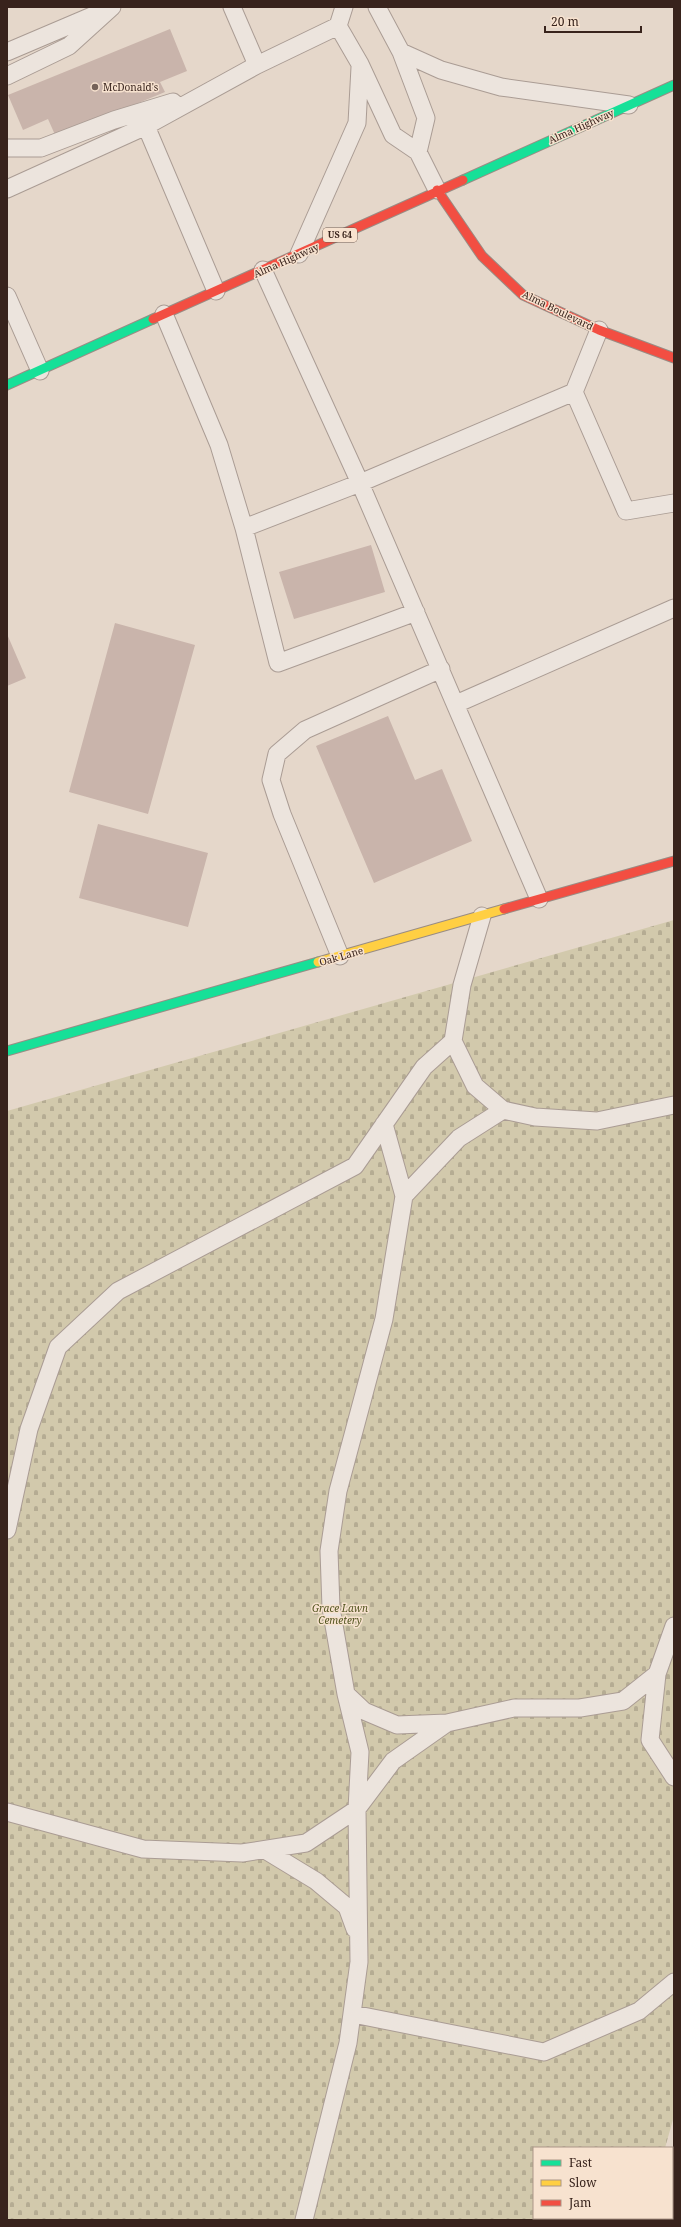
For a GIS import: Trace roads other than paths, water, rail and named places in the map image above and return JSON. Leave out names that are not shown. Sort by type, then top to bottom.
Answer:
[{"type":"street","name":"Alma Highway","points":[[7,385],[299,254],[437,190],[674,85]]},
{"type":"street","name":"Alma Boulevard","points":[[437,190],[482,256],[523,295],[599,330],[674,358]]},
{"type":"street","name":"Oak Lane","points":[[7,1051],[674,861]]},
{"type":"lane","points":[[7,52],[112,7]]},
{"type":"lane","points":[[7,76],[69,46],[112,7]]},
{"type":"lane","points":[[232,7],[257,65]]},
{"type":"lane","points":[[7,189],[146,126],[257,65],[338,26],[344,7]]},
{"type":"lane","points":[[377,7],[401,52],[426,118],[418,152]]},
{"type":"lane","points":[[338,26],[360,64],[393,135],[418,152],[437,190]]},
{"type":"lane","points":[[401,52],[441,70],[501,87],[629,105]]},
{"type":"lane","points":[[299,254],[357,123],[360,64]]},
{"type":"lane","points":[[7,148],[41,148],[114,120],[207,92]]},
{"type":"lane","points":[[146,126],[216,291]]},
{"type":"lane","points":[[263,270],[360,483],[540,899]]},
{"type":"lane","points":[[7,296],[40,370]]},
{"type":"lane","points":[[164,314],[219,445],[244,528],[278,663],[416,612]]},
{"type":"lane","points":[[244,528],[360,483],[574,392],[599,330]]},
{"type":"lane","points":[[574,392],[626,511],[674,503]]},
{"type":"lane","points":[[456,704],[674,608]]},
{"type":"lane","points":[[340,956],[282,814],[271,780],[277,754],[305,730],[441,669]]},
{"type":"lane","points":[[482,916],[462,985],[453,1041],[476,1086],[503,1110],[535,1117],[598,1121],[674,1105]]},
{"type":"lane","points":[[7,1530],[29,1429],[58,1347],[118,1291],[355,1166],[424,1067],[453,1041]]},
{"type":"lane","points":[[404,1196],[459,1138],[503,1110]]},
{"type":"lane","points":[[304,2220],[348,2043],[359,1962],[357,1809],[360,1752],[346,1694],[331,1608],[329,1551],[338,1490],[384,1319],[404,1196],[384,1124]]},
{"type":"lane","points":[[674,1626],[657,1674],[650,1740],[674,1778]]},
{"type":"lane","points":[[346,1694],[364,1711],[397,1725],[448,1723],[514,1708],[580,1708],[624,1701],[657,1674]]},
{"type":"lane","points":[[7,1812],[143,1849],[242,1853],[306,1843],[357,1809],[393,1761],[448,1723]]},
{"type":"lane","points":[[265,1850],[316,1881],[347,1907],[359,1940]]},
{"type":"lane","points":[[352,2014],[544,2052],[639,2011],[674,1982]]},
{"type":"place","name":"McDonald's","points":[[95,87]]},
{"type":"park label","name":"Grace Lawn Cemetery","points":[[340,1614]]}]
